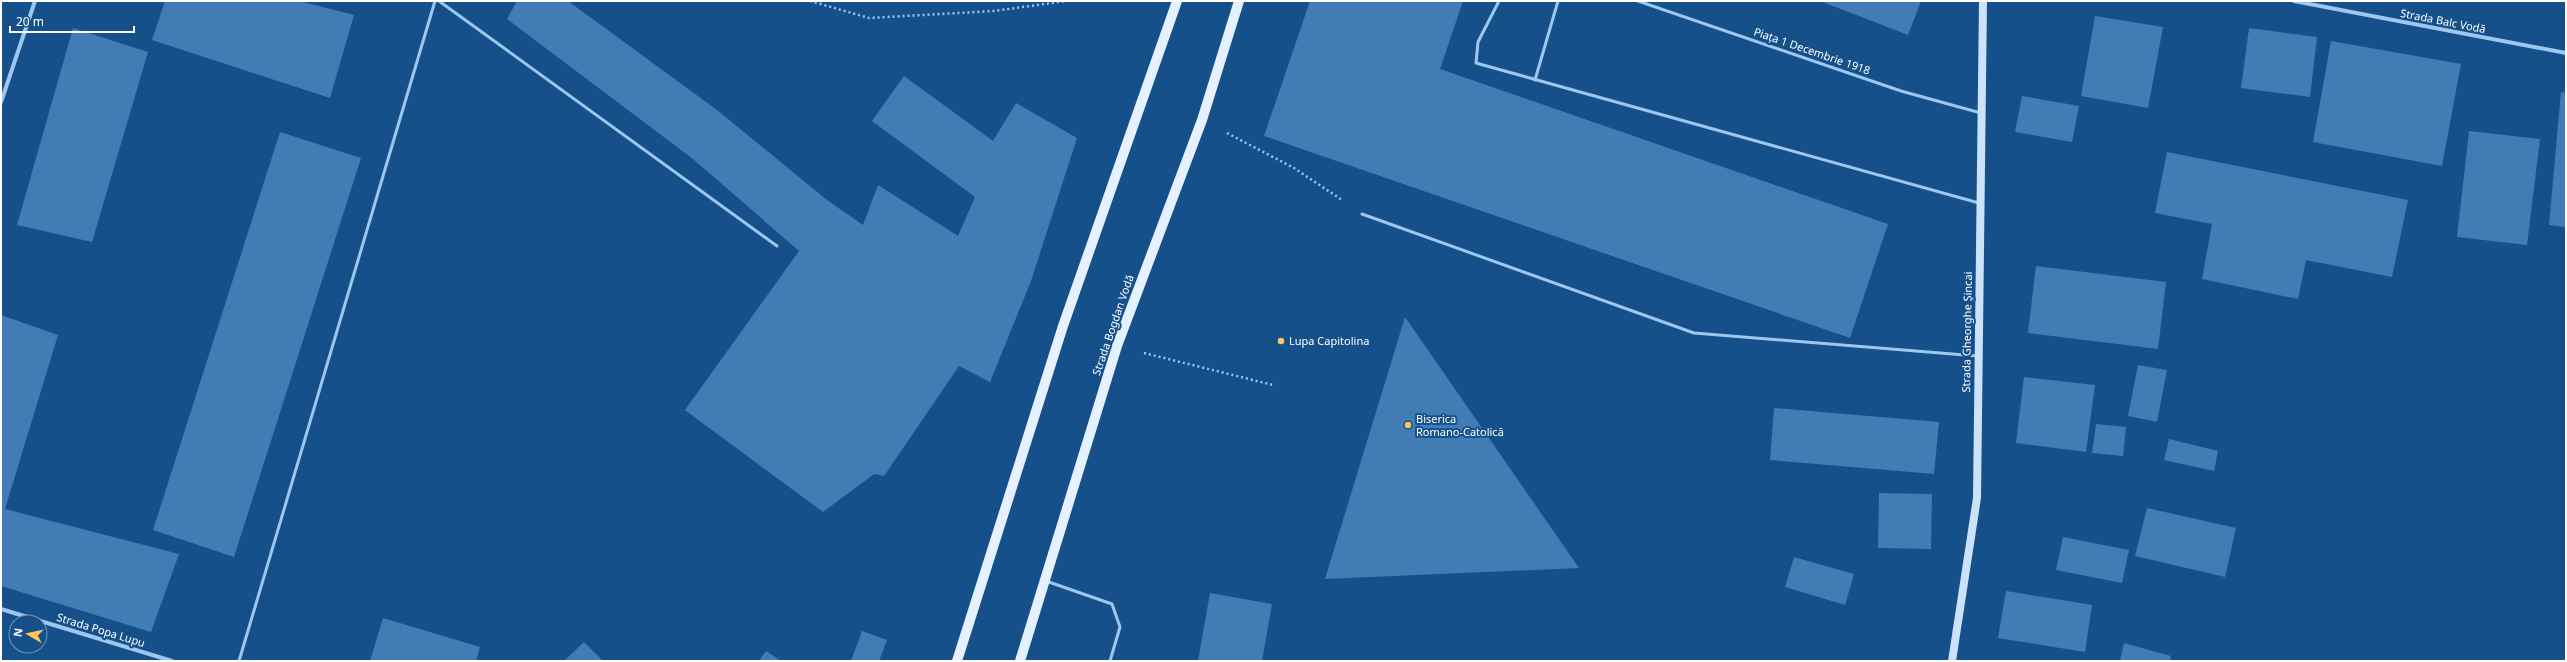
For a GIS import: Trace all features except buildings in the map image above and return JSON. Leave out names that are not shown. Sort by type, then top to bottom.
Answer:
[{"type":"main road","points":[[957,661],[1063,326],[1177,1]]},
{"type":"main road","name":"Strada Bogdan Vodă","points":[[1020,661],[1117,346],[1202,120],[1239,1]]},
{"type":"main road","name":"Strada Gheorghe Șincai","points":[[1952,661],[1977,498],[1977,356],[1983,1]]},
{"type":"street","points":[[1,102],[35,1]]},
{"type":"street","name":"Strada Balc Vodă","points":[[2294,1],[2566,53]]},
{"type":"street","name":"Strada Popa Lupu","points":[[1,609],[172,661]]},
{"type":"lane","points":[[239,661],[436,1]]},
{"type":"lane","points":[[439,1],[777,246]]},
{"type":"lane","points":[[1499,1],[1478,42],[1476,63],[1980,203]]},
{"type":"lane","points":[[1535,80],[1558,1]]},
{"type":"lane","name":"Piața 1 Decembrie 1918","points":[[1638,1],[1901,91],[1982,113]]},
{"type":"lane","points":[[1362,214],[1694,333],[1977,356]]},
{"type":"lane","points":[[1045,580],[1112,604],[1120,627],[1110,661]]},
{"type":"path","points":[[810,1],[869,18],[994,11],[1066,1]]},
{"type":"path","points":[[1202,120],[1294,168],[1362,214]]},
{"type":"path","points":[[1117,346],[1272,385]]},
{"type":"place","name":"Lupa Capitolina","points":[[1281,341]]},
{"type":"place","name":"Biserica Romano-Catolică","points":[[1408,425]]}]
